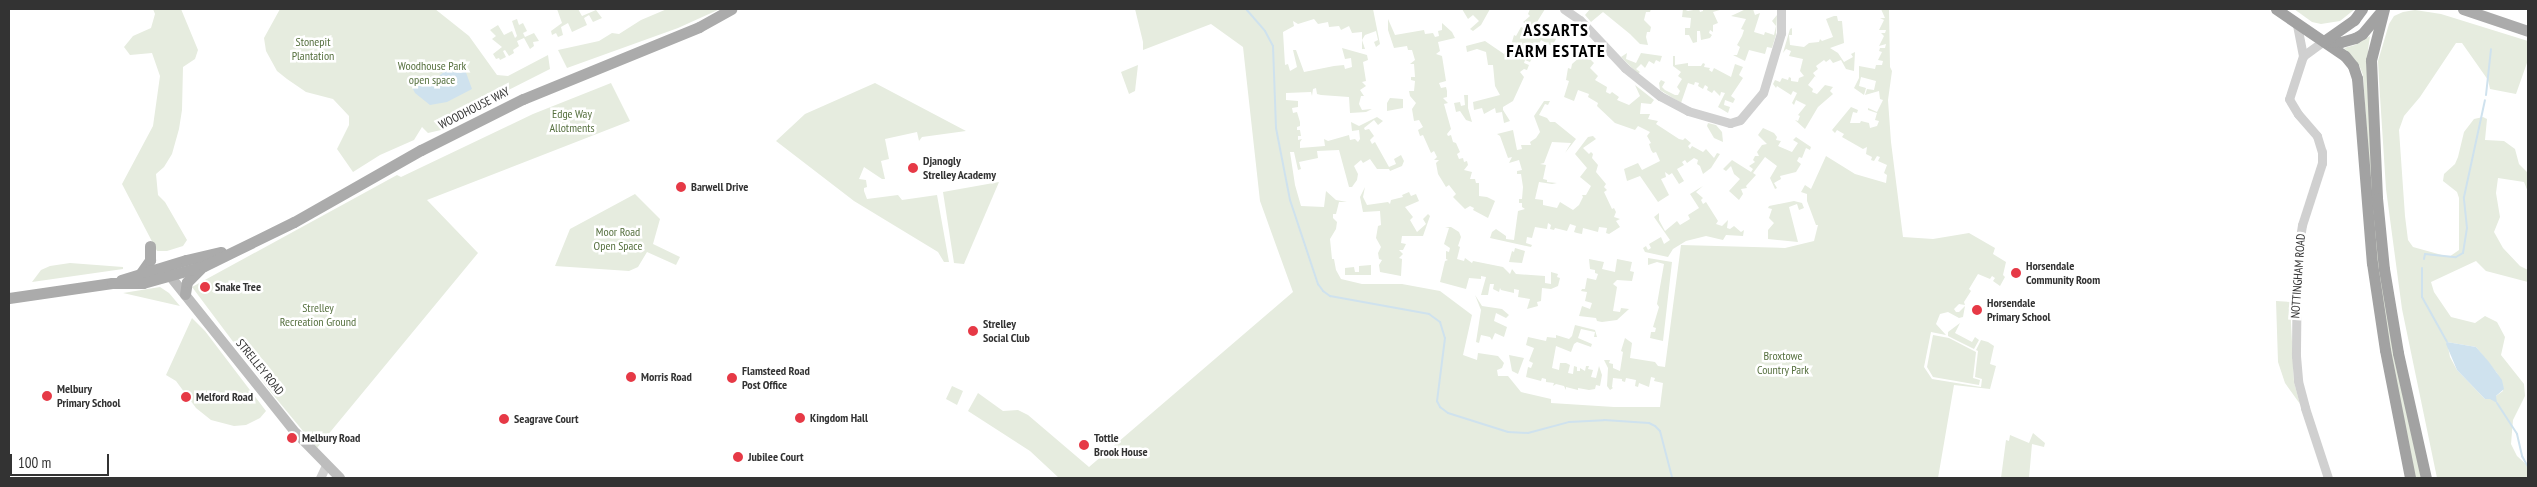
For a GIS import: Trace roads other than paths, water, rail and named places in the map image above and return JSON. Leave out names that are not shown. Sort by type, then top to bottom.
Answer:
[{"type":"highway","points":[[2276,9],[2345,56],[2353,66],[2357,78],[2372,263],[2385,350],[2410,478]]},
{"type":"highway","points":[[2324,41],[2354,20],[2362,9]]},
{"type":"highway","points":[[2324,41],[2341,42],[2355,38],[2362,34],[2383,9]]},
{"type":"highway","points":[[2383,9],[2370,60],[2377,198],[2384,269],[2398,353],[2426,478]]},
{"type":"highway","points":[[2311,32],[2341,28]]},
{"type":"main road","name":"WOODHOUSE WAY","points":[[167,272],[236,248],[294,222],[415,154],[523,99],[699,28],[731,9]]},
{"type":"main road","points":[[2463,9],[2528,30]]},
{"type":"main road","points":[[141,273],[150,260],[150,246]]},
{"type":"main road","name":"WOODHOUSE WAY","points":[[167,272],[204,266],[236,248]]},
{"type":"main road","points":[[185,294],[187,282],[204,266]]},
{"type":"main road","points":[[112,283],[141,273],[167,272]]},
{"type":"main road","points":[[9,298],[112,283],[143,283],[167,272]]},
{"type":"main road","name":"STRELLEY ROAD","points":[[167,272],[296,434],[340,478]]},
{"type":"street","points":[[1564,9],[1580,20],[1625,68],[1660,96],[1688,111],[1730,123],[1743,118],[1759,101],[1765,89],[1781,33],[1780,9]]},
{"type":"street","name":"NOTTINGHAM ROAD","points":[[2298,25],[2303,56],[2289,99],[2298,114],[2318,136],[2322,152],[2322,163],[2302,225],[2297,255],[2296,356],[2298,381],[2305,410],[2328,478]]},
{"type":"street","points":[[2303,56],[2324,41]]},
{"type":"street","points":[[320,478],[326,465]]},
{"type":"water","points":[[450,66],[464,67],[472,89],[447,102],[430,105],[415,93],[411,85],[412,79],[420,76],[434,81]]},
{"type":"water","points":[[2447,342],[2476,347],[2489,362],[2502,380],[2504,389],[2496,396],[2497,403],[2490,399],[2485,399],[2457,370],[2446,344]]},
{"type":"waterway","points":[[1246,9],[1265,31],[1273,46],[1276,128],[1290,200],[1318,284],[1323,291],[1330,296],[1429,314],[1440,322],[1445,338],[1437,401],[1440,407],[1448,413],[1508,432],[1528,433],[1569,422],[1604,420],[1649,423],[1660,431],[1672,477]]},
{"type":"waterway","points":[[2486,95],[2491,49]]},
{"type":"waterway","points":[[2424,259],[2425,254],[2456,257],[2463,253],[2467,228],[2464,197],[2485,100]]},
{"type":"waterway","points":[[2422,268],[2422,297],[2447,342]]},
{"type":"waterway","points":[[2497,403],[2517,434],[2522,456],[2528,467]]},
{"type":"place","name":"Djanogly Strelley Academy","points":[[913,168]]},
{"type":"place","name":"Barwell Drive","points":[[681,187]]},
{"type":"place","name":"Horsendale Community Room","points":[[2016,273]]},
{"type":"place","name":"Snake Tree","points":[[205,287]]},
{"type":"place","name":"Horsendale Primary School","points":[[1977,310]]},
{"type":"place","name":"Strelley Social Club","points":[[973,331]]},
{"type":"place","name":"Morris Road","points":[[631,377]]},
{"type":"place","name":"Flamsteed Road Post Office","points":[[732,378]]},
{"type":"place","name":"Melbury Primary School","points":[[47,396]]},
{"type":"place","name":"Melford Road","points":[[186,397]]},
{"type":"place","name":"Kingdom Hall","points":[[800,418]]},
{"type":"place","name":"Seagrave Court","points":[[504,419]]},
{"type":"place","name":"Melbury Road","points":[[292,438]]},
{"type":"place","name":"Tottle Brook House","points":[[1084,445]]},
{"type":"place","name":"Jubilee Court","points":[[738,457]]},
{"type":"district","name":"ASSARTS FARM ESTATE","points":[[1556,41]]},
{"type":"park label","name":"Stonepit Plantation","points":[[313,49]]},
{"type":"park label","name":"Woodhouse Park open space","points":[[432,73]]},
{"type":"park label","name":"Edge Way Allotments","points":[[572,121]]},
{"type":"park label","name":"Moor Road Open Space","points":[[618,239]]},
{"type":"park label","name":"Strelley Recreation Ground","points":[[318,315]]},
{"type":"park label","name":"Broxtowe Country Park","points":[[1783,363]]}]
